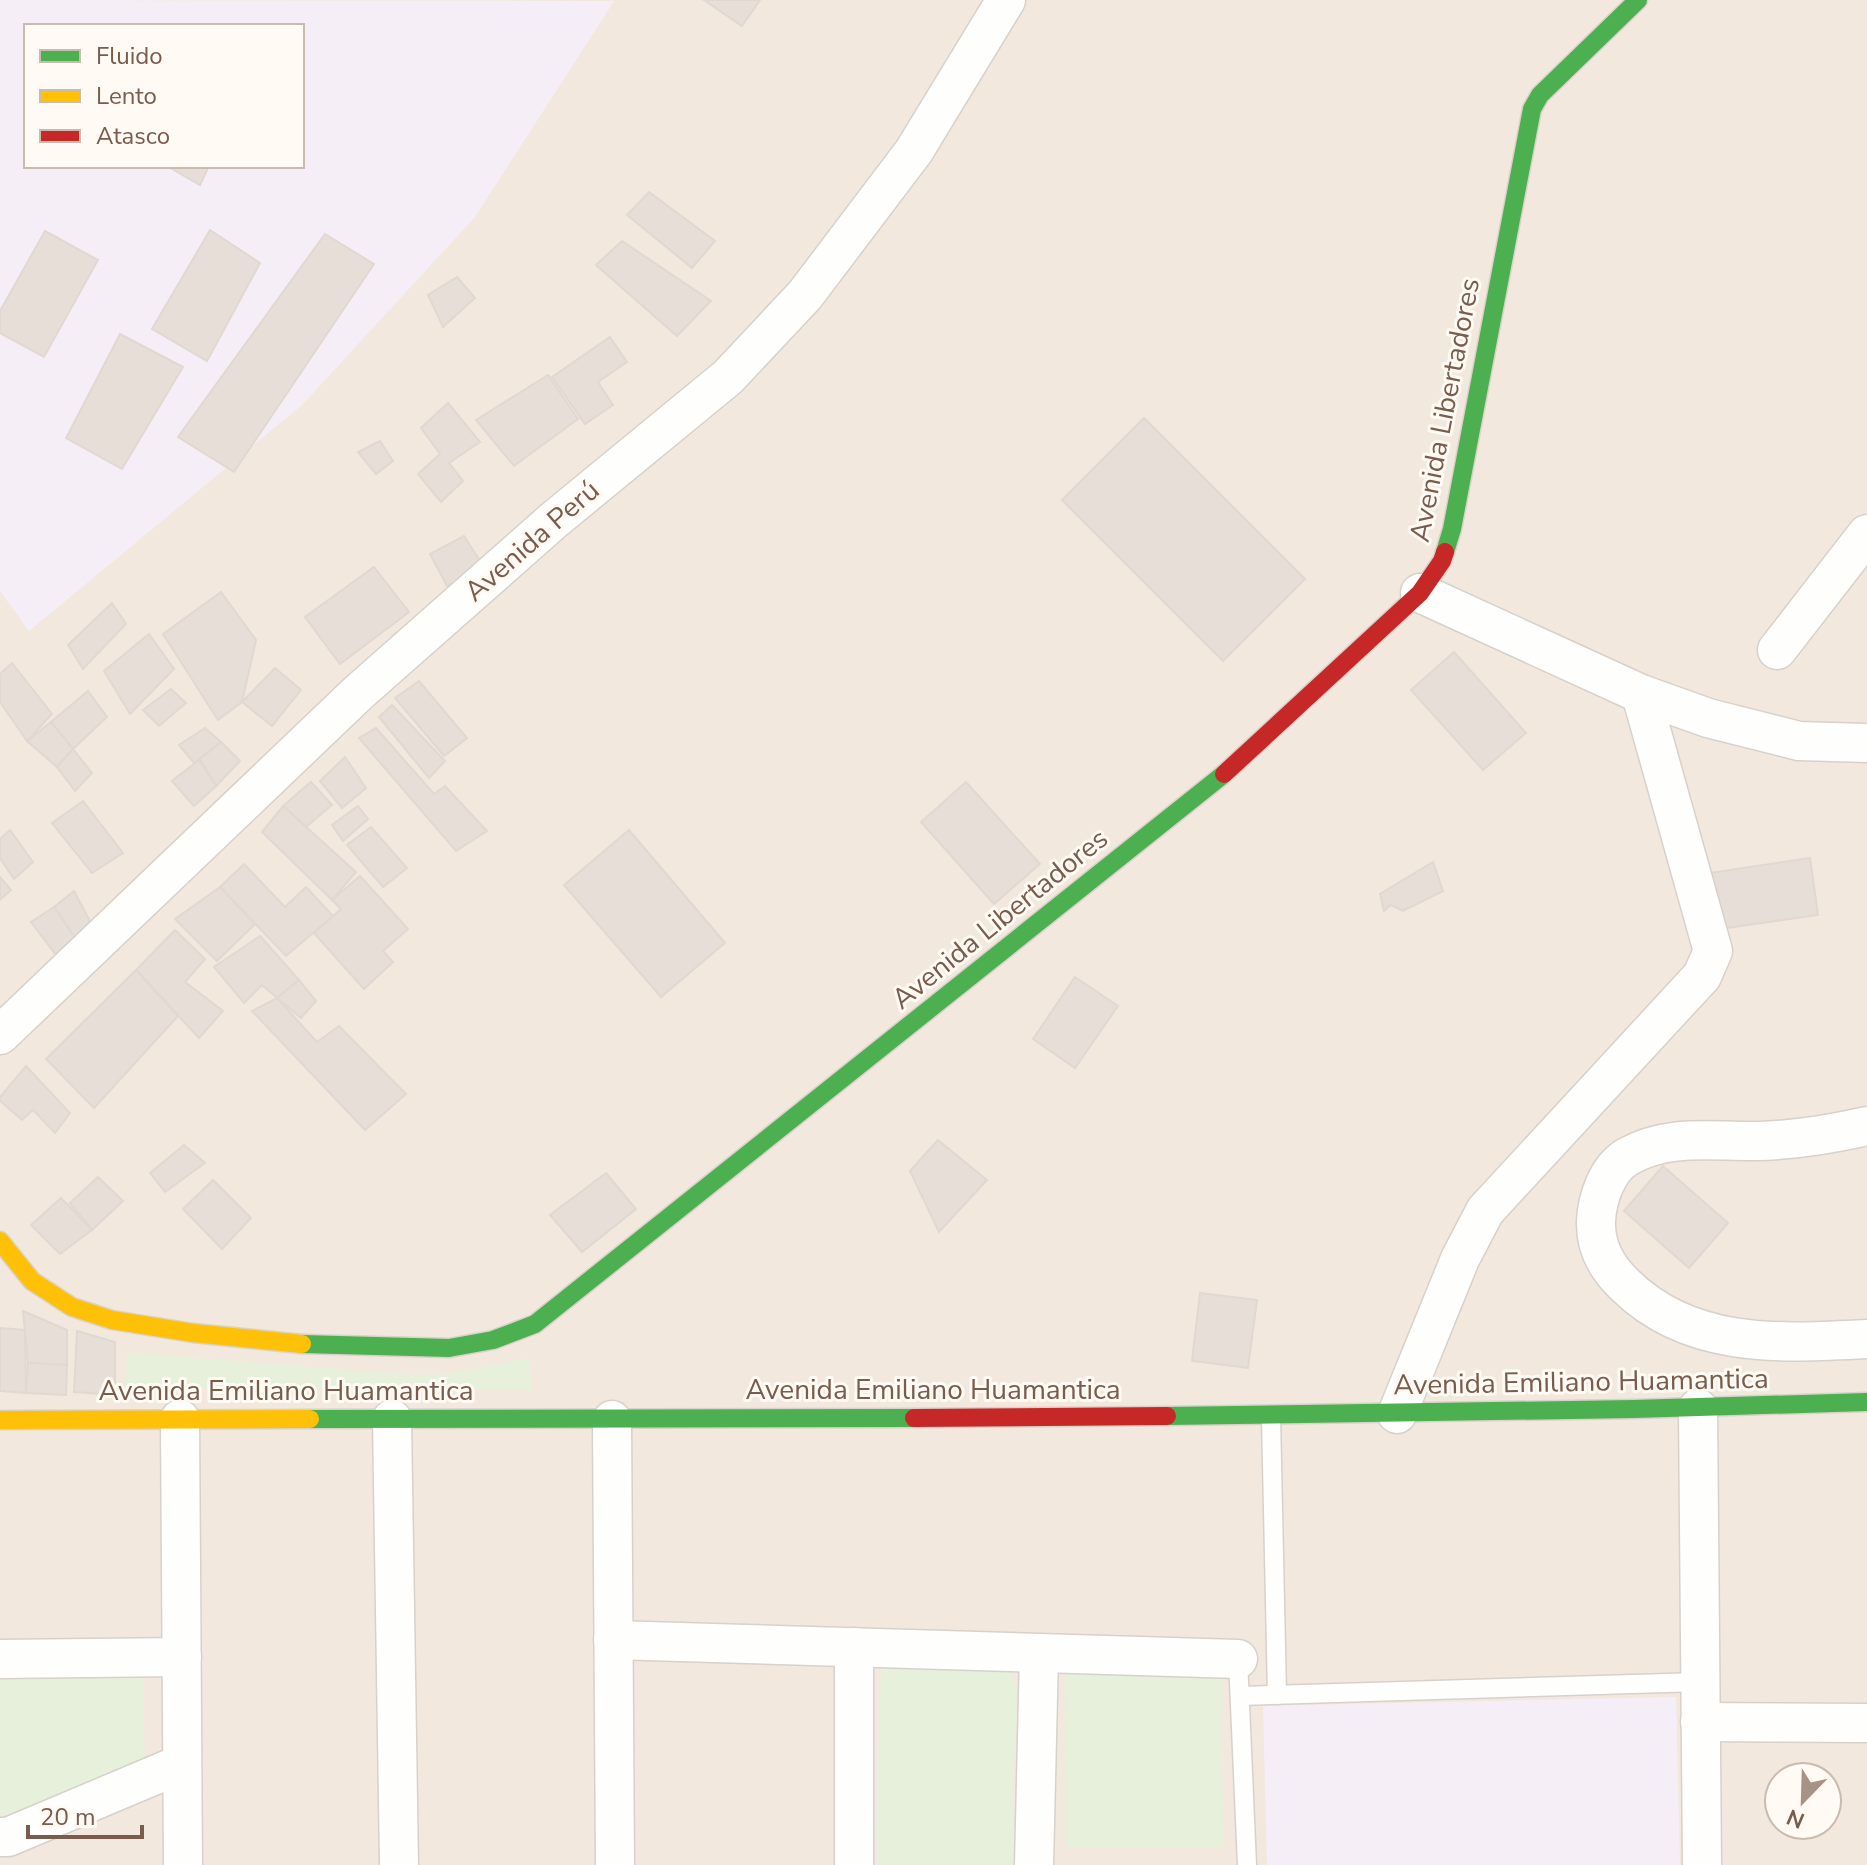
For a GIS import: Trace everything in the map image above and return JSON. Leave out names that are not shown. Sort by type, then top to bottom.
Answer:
[{"type":"street","name":"Avenida Perú","points":[[0,1035],[358,693],[554,520],[728,377],[805,295],[914,151],[1006,0]]},
{"type":"street","name":"Avenida Libertadores","points":[[0,1241],[32,1281],[72,1307],[112,1320],[193,1333],[297,1344],[449,1348],[493,1340],[535,1324],[1223,775],[1420,593],[1442,561],[1452,529],[1532,109],[1540,95],[1638,0]]},
{"type":"street","points":[[1777,650],[1867,534]]},
{"type":"street","points":[[1420,593],[1641,694],[1708,718],[1799,741],[1867,743]]},
{"type":"street","points":[[1397,1414],[1460,1259],[1485,1211],[1702,976],[1713,951],[1641,694]]},
{"type":"street","points":[[1867,1126],[1759,1141],[1698,1139],[1656,1144],[1624,1159],[1610,1176],[1597,1209],[1596,1228],[1601,1253],[1610,1271],[1638,1298],[1672,1318],[1707,1332],[1738,1339],[1779,1343],[1867,1339]]},
{"type":"street","name":"Avenida Emiliano Huamantica","points":[[0,1420],[1271,1416],[1867,1402]]},
{"type":"street","points":[[1698,1408],[1702,1865]]},
{"type":"street","points":[[180,1419],[183,1865]]},
{"type":"street","points":[[392,1419],[399,1865]]},
{"type":"street","points":[[612,1420],[615,1865]]},
{"type":"street","points":[[613,1640],[1039,1654],[1239,1678]]},
{"type":"street","points":[[854,1647],[854,1865]]},
{"type":"street","points":[[1034,1865],[1039,1654]]},
{"type":"street","points":[[0,1659],[182,1657]]},
{"type":"street","points":[[1700,1722],[1867,1723]]},
{"type":"street","points":[[0,1837],[8,1837],[181,1764]]},
{"type":"lane","points":[[1271,1416],[1277,1695]]},
{"type":"lane","points":[[1247,1865],[1239,1678],[1277,1695],[1700,1682]]},
{"type":"shaded area","points":[[0,0],[1867,0],[1867,1865],[0,1865]]},
{"type":"shaded area","points":[[0,0],[614,1],[475,217],[302,405],[29,631],[0,591]]},
{"type":"shaded area","points":[[1676,1697],[1680,1865],[1267,1865],[1263,1706]]},
{"type":"green space","points":[[127,1352],[412,1375],[446,1374],[529,1358],[532,1390],[126,1389]]},
{"type":"green space","points":[[143,1665],[145,1773],[0,1818],[0,1666]]},
{"type":"green space","points":[[881,1667],[1010,1670],[1017,1688],[1014,1865],[878,1865],[876,1835]]},
{"type":"green space","points":[[1065,1668],[1222,1668],[1223,1848],[1066,1847]]},
{"type":"building","points":[[704,0],[760,0],[742,26]]},
{"type":"building","points":[[170,168],[208,168],[200,185]]},
{"type":"building","points":[[649,192],[715,241],[692,268],[627,215]]},
{"type":"building","points":[[210,230],[260,263],[207,361],[152,329]]},
{"type":"building","points":[[45,231],[98,260],[44,357],[0,333],[0,311]]},
{"type":"building","points":[[325,234],[374,264],[234,472],[178,437]]},
{"type":"building","points":[[622,241],[711,301],[677,336],[596,265]]},
{"type":"building","points":[[457,277],[475,298],[443,327],[428,295]]},
{"type":"building","points":[[120,334],[183,367],[122,469],[66,438]]},
{"type":"building","points":[[610,337],[627,362],[598,382],[613,405],[585,424],[552,377]]},
{"type":"building","points":[[548,375],[578,419],[514,466],[476,420]]},
{"type":"building","points":[[448,403],[480,442],[449,463],[463,481],[441,502],[418,474],[440,454],[421,428]]},
{"type":"building","points":[[1144,418],[1305,579],[1223,661],[1062,500]]},
{"type":"building","points":[[380,441],[393,461],[376,474],[358,452]]},
{"type":"building","points":[[464,536],[484,567],[447,586],[430,554]]},
{"type":"building","points":[[374,567],[409,612],[340,664],[305,617]]},
{"type":"building","points":[[221,592],[256,640],[242,702],[218,720],[163,634]]},
{"type":"building","points":[[112,603],[126,624],[83,669],[68,645]]},
{"type":"building","points":[[149,634],[174,669],[130,714],[104,671]]},
{"type":"building","points":[[1454,652],[1526,733],[1483,770],[1411,690]]},
{"type":"building","points":[[12,663],[52,714],[27,741],[0,702],[0,674]]},
{"type":"building","points":[[275,668],[301,690],[272,726],[242,702]]},
{"type":"building","points":[[419,681],[467,738],[444,756],[395,698]]},
{"type":"building","points":[[171,689],[186,703],[159,726],[143,710]]},
{"type":"building","points":[[88,691],[107,717],[73,749],[51,722]]},
{"type":"building","points":[[392,705],[445,761],[429,778],[379,717]]},
{"type":"building","points":[[51,722],[73,749],[57,767],[27,741]]},
{"type":"building","points":[[205,728],[221,742],[194,763],[179,745]]},
{"type":"building","points":[[376,728],[434,794],[445,786],[487,831],[456,851],[359,738]]},
{"type":"building","points":[[221,742],[240,761],[216,786],[200,759]]},
{"type":"building","points":[[73,749],[92,773],[75,791],[57,767]]},
{"type":"building","points":[[345,757],[366,788],[342,808],[320,781]]},
{"type":"building","points":[[199,760],[216,786],[194,806],[172,781]]},
{"type":"building","points":[[311,782],[332,805],[306,827],[283,806]]},
{"type":"building","points":[[966,782],[1040,864],[994,904],[921,822]]},
{"type":"building","points":[[83,801],[123,853],[92,873],[52,823]]},
{"type":"building","points":[[283,806],[356,872],[332,900],[262,832]]},
{"type":"building","points":[[358,806],[368,819],[343,841],[332,825]]},
{"type":"building","points":[[371,827],[407,868],[383,887],[347,845]]},
{"type":"building","points":[[10,830],[33,862],[14,879],[0,858],[0,839]]},
{"type":"building","points":[[629,830],[725,943],[661,997],[564,885]]},
{"type":"building","points":[[1810,858],[1818,915],[1712,930],[1703,874]]},
{"type":"building","points":[[1433,862],[1443,891],[1403,911],[1391,905],[1384,911],[1380,894]]},
{"type":"building","points":[[244,864],[285,907],[306,887],[333,916],[286,956],[220,887]]},
{"type":"building","points":[[360,876],[408,929],[383,951],[393,962],[364,989],[314,933],[341,909],[332,900]]},
{"type":"building","points":[[0,877],[11,890],[0,900]]},
{"type":"building","points":[[220,887],[255,924],[217,961],[175,919]]},
{"type":"building","points":[[74,891],[92,925],[76,939],[54,907]]},
{"type":"building","points":[[54,907],[76,939],[56,955],[31,922]]},
{"type":"building","points":[[175,930],[205,959],[185,982],[223,1011],[199,1038],[136,970]]},
{"type":"building","points":[[260,936],[299,980],[277,998],[262,985],[244,1003],[214,967]]},
{"type":"building","points":[[136,970],[178,1016],[94,1108],[46,1059]]},
{"type":"building","points":[[1075,977],[1118,1006],[1075,1068],[1033,1039]]},
{"type":"building","points":[[299,980],[316,1001],[301,1018],[277,998]]},
{"type":"building","points":[[277,998],[317,1042],[339,1026],[406,1094],[365,1130],[252,1011]]},
{"type":"building","points":[[26,1066],[70,1113],[55,1133],[33,1110],[22,1120],[0,1101]]},
{"type":"building","points":[[938,1140],[987,1180],[939,1232],[910,1171]]},
{"type":"building","points":[[184,1145],[205,1163],[165,1192],[150,1173]]},
{"type":"building","points":[[1663,1166],[1728,1223],[1689,1268],[1624,1211]]},
{"type":"building","points":[[606,1173],[636,1209],[582,1252],[550,1215]]},
{"type":"building","points":[[98,1177],[123,1201],[92,1230],[70,1203]]},
{"type":"building","points":[[213,1180],[251,1218],[222,1249],[183,1209]]},
{"type":"building","points":[[61,1198],[92,1230],[60,1254],[31,1225]]},
{"type":"building","points":[[1200,1293],[1257,1300],[1248,1368],[1192,1361]]},
{"type":"building","points":[[23,1311],[67,1330],[67,1365],[28,1363]]},
{"type":"building","points":[[0,1328],[25,1330],[26,1393],[0,1391]]},
{"type":"building","points":[[77,1331],[115,1342],[115,1395],[74,1392]]},
{"type":"building","points":[[28,1363],[67,1365],[66,1395],[26,1393]]},
{"type":"traffic: fast","points":[[1445,552],[1452,529],[1532,109],[1540,95],[1638,0]]},
{"type":"traffic: fast","points":[[302,1344],[449,1348],[493,1340],[535,1324],[1224,774]]},
{"type":"traffic: fast","points":[[1167,1416],[1867,1402]]},
{"type":"traffic: fast","points":[[310,1419],[914,1418]]},
{"type":"traffic: slow","points":[[0,1241],[32,1281],[72,1307],[112,1320],[193,1333],[302,1344]]},
{"type":"traffic: slow","points":[[0,1420],[310,1419]]},
{"type":"traffic: jam","points":[[1224,774],[1420,593],[1445,552]]},
{"type":"traffic: jam","points":[[914,1418],[1167,1416]]}]
